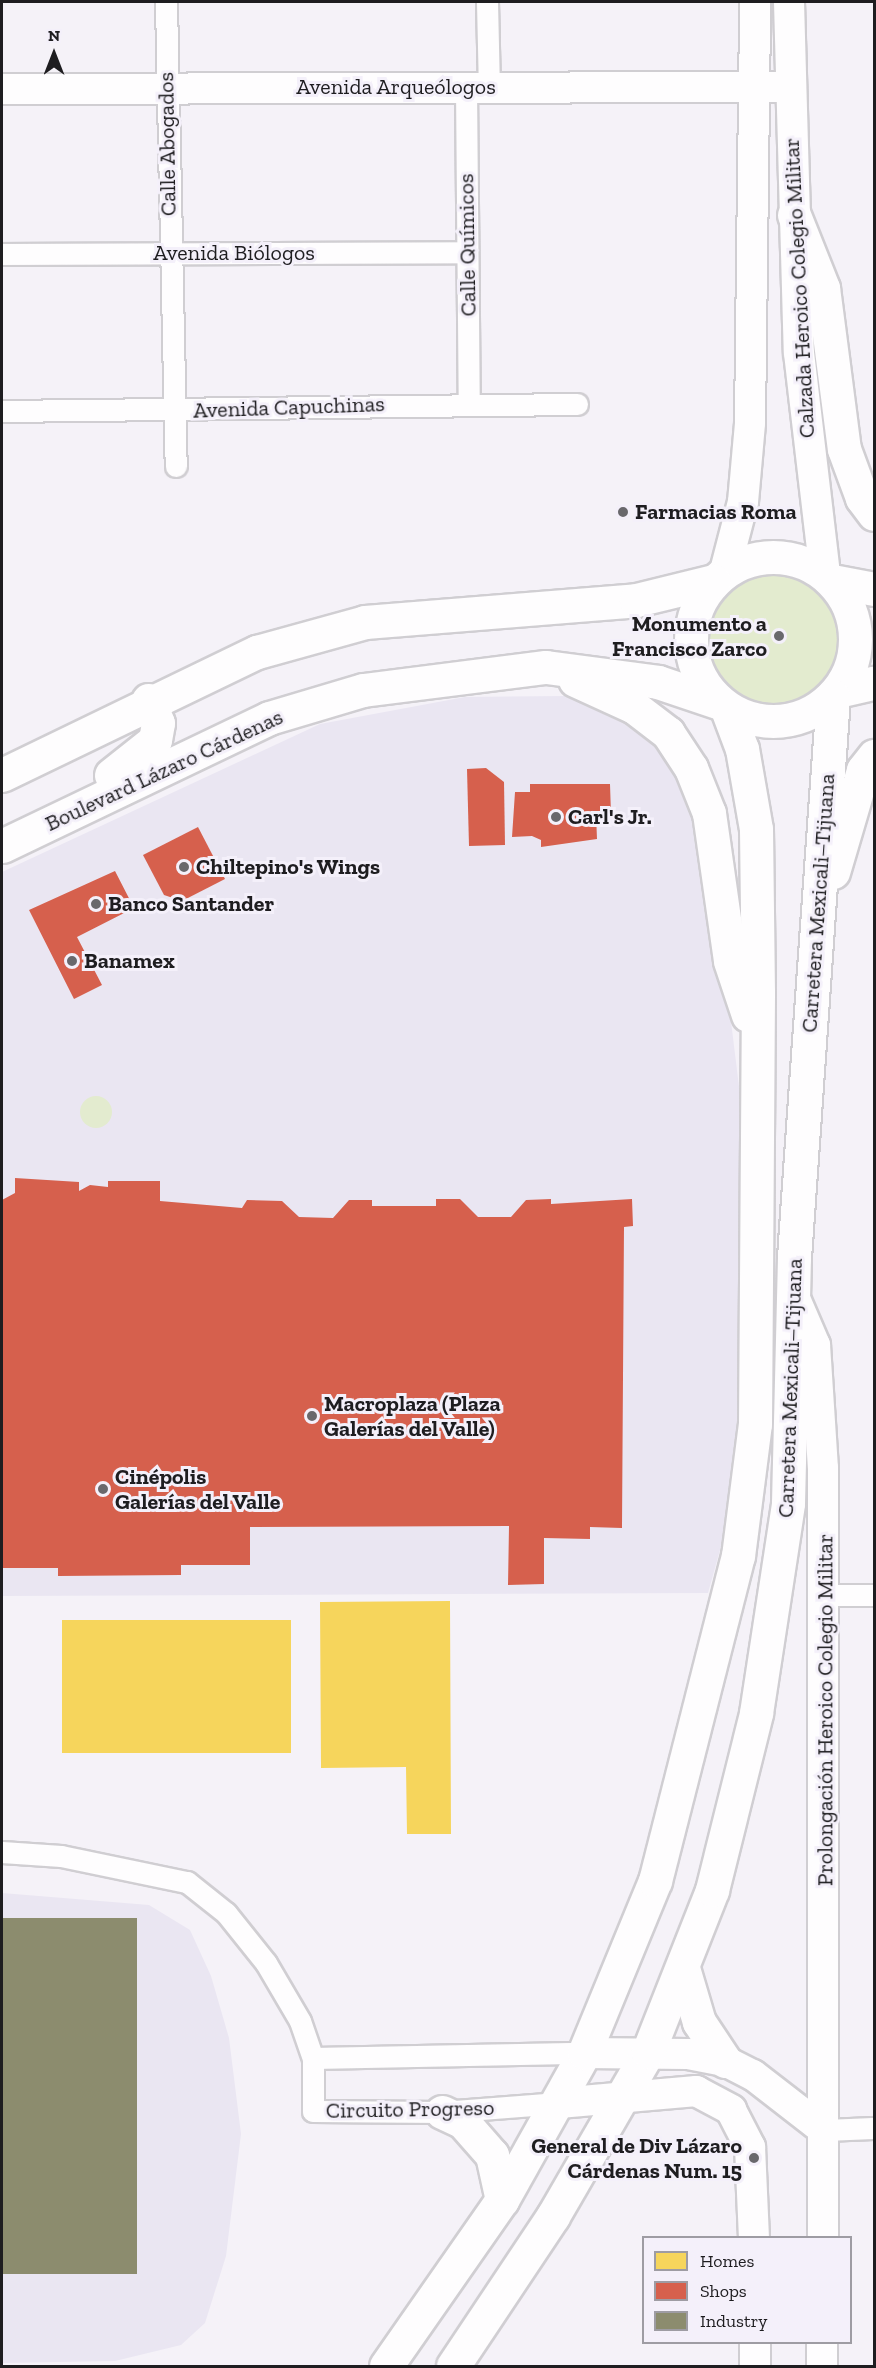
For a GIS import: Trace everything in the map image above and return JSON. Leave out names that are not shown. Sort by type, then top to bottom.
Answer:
[{"type":"main road","name":"Calzada Heroico Colegio Militar","points":[[720,576],[743,502],[750,423],[756,87],[755,2]]},
{"type":"main road","name":"Calzada Heroico Colegio Militar","points":[[789,2],[794,215],[805,434],[829,578]]},
{"type":"main road","name":"Avenida Arqueólogos","points":[[2,89],[790,87]]},
{"type":"main road","points":[[794,215],[823,288],[844,449],[862,498],[874,514]]},
{"type":"main road","points":[[2,775],[148,700],[257,652],[365,622],[636,600],[720,576],[765,557],[786,557],[829,578],[874,590]]},
{"type":"main road","points":[[720,576],[698,605],[691,633],[697,672],[722,705],[749,718],[783,720],[816,710],[836,693],[874,683]]},
{"type":"main road","points":[[829,578],[854,621],[856,643],[836,693]]},
{"type":"main road","points":[[546,667],[634,707],[668,733],[691,768],[709,813],[730,961],[757,1040]]},
{"type":"main road","name":"Boulevard Lázaro Cárdenas","points":[[2,846],[269,718],[363,690],[546,667],[658,682],[722,705]]},
{"type":"main road","name":"Carretera Mexicali–Tijuana","points":[[453,2367],[627,2094],[648,2052],[712,1890],[756,1713],[776,1596],[788,1503],[794,1257],[836,693]]},
{"type":"main road","points":[[82,807],[104,781],[155,740],[158,723],[148,700]]},
{"type":"main road","name":"Carretera Mexicali–Tijuana","points":[[386,2367],[502,2200],[559,2103],[584,2053],[656,1881],[738,1556],[755,1424],[758,1171],[756,830],[742,749],[722,705]]},
{"type":"main road","points":[[817,941],[844,830],[863,770],[874,756]]},
{"type":"main road","points":[[758,1171],[781,1179],[794,1257]]},
{"type":"main road","name":"Prolongación Heroico Colegio Militar","points":[[793,1294],[815,1345],[826,1595],[824,2130]]},
{"type":"main road","points":[[683,1968],[699,2022],[725,2061]]},
{"type":"main road","points":[[584,2053],[648,2052],[725,2061],[753,2075],[824,2130],[823,2236]]},
{"type":"main road","points":[[559,2103],[627,2094],[696,2091],[731,2110],[750,2147],[754,2236]]},
{"type":"main road","points":[[441,2112],[463,2122],[492,2155],[502,2200]]},
{"type":"main road","points":[[754,2344],[755,2367]]},
{"type":"main road","points":[[822,2344],[822,2367]]},
{"type":"street","name":"Calle Abogados","points":[[166,2],[165,88],[176,466]]},
{"type":"street","name":"Calle Químicos","points":[[469,402],[467,252],[477,87],[487,2]]},
{"type":"street","name":"Avenida Biólogos","points":[[2,254],[467,252]]},
{"type":"street","name":"Avenida Capuchinas","points":[[2,411],[175,411],[469,402],[577,404]]},
{"type":"street","points":[[826,1595],[874,1595]]},
{"type":"street","name":"Circuito Progreso","points":[[2,1852],[61,1856],[187,1882],[226,1912],[266,1963],[300,2021],[313,2058],[313,2111],[441,2112],[559,2103]]},
{"type":"street","points":[[313,2058],[584,2053]]},
{"type":"street","points":[[824,2130],[874,2128]]},
{"type":"shaded area","points":[[566,696],[629,716],[672,755],[694,808],[729,1005],[742,1111],[743,1359],[727,1525],[708,1593],[2,1596],[2,872],[320,724],[465,697]]},
{"type":"shaded area","points":[[2,1893],[149,1905],[190,1930],[211,1976],[229,2038],[241,2134],[226,2256],[205,2323],[181,2345],[115,2361],[2,2363]]},
{"type":"green space","points":[[774,574],[799,579],[820,593],[834,614],[839,639],[834,664],[820,685],[799,699],[774,704],[749,699],[728,685],[714,664],[709,639],[714,614],[728,593],[749,579]]},
{"type":"green space","points":[[96,1096],[107,1101],[112,1112],[107,1123],[96,1128],[85,1123],[80,1112],[85,1101]]},
{"type":"building: Homes","points":[[450,1601],[451,1834],[407,1834],[406,1767],[321,1768],[320,1602]]},
{"type":"building: Homes","points":[[62,1620],[291,1620],[291,1753],[62,1753]]},
{"type":"building: Shops","points":[[486,768],[504,782],[505,845],[469,846],[467,769]]},
{"type":"building: Shops","name":"Carl's Jr.","points":[[530,784],[610,784],[611,814],[596,814],[597,839],[541,847],[541,840],[532,836],[512,837],[515,792],[530,792]]},
{"type":"building: Shops","name":"Chiltepino's Wings","points":[[198,827],[225,879],[182,901],[164,895],[143,855]]},
{"type":"building: Shops","points":[[115,871],[134,908],[77,937],[102,985],[74,999],[29,910]]},
{"type":"building: Shops","name":"Macroplaza (Plaza Galerías del Valle)","points":[[15,1178],[79,1182],[79,1191],[90,1185],[108,1187],[108,1181],[160,1181],[160,1201],[242,1208],[247,1200],[282,1201],[299,1217],[333,1218],[349,1200],[372,1200],[372,1206],[436,1206],[436,1199],[460,1199],[478,1217],[511,1217],[526,1200],[551,1199],[551,1204],[632,1199],[633,1226],[624,1227],[622,1528],[590,1527],[590,1539],[544,1538],[544,1584],[508,1585],[509,1526],[250,1527],[250,1565],[181,1565],[181,1575],[58,1576],[58,1568],[2,1568],[2,1200],[15,1193]]},
{"type":"building: Industry","points":[[2,1918],[137,1918],[137,2274],[2,2274]]},
{"type":"place","name":"Farmacias Roma","points":[[623,512]]},
{"type":"place","name":"Monumento a Francisco Zarco","points":[[779,636]]},
{"type":"place","name":"Carl's Jr.","points":[[556,817]]},
{"type":"place","name":"Chiltepino's Wings","points":[[184,867]]},
{"type":"place","name":"Banco Santander","points":[[96,904]]},
{"type":"place","name":"Banamex","points":[[72,961]]},
{"type":"place","name":"Macroplaza (Plaza Galerías del Valle)","points":[[312,1416]]},
{"type":"place","name":"Cinépolis Galerías del Valle","points":[[103,1489]]},
{"type":"place","name":"General de Div Lázaro Cárdenas Num. 15","points":[[754,2158]]}]
